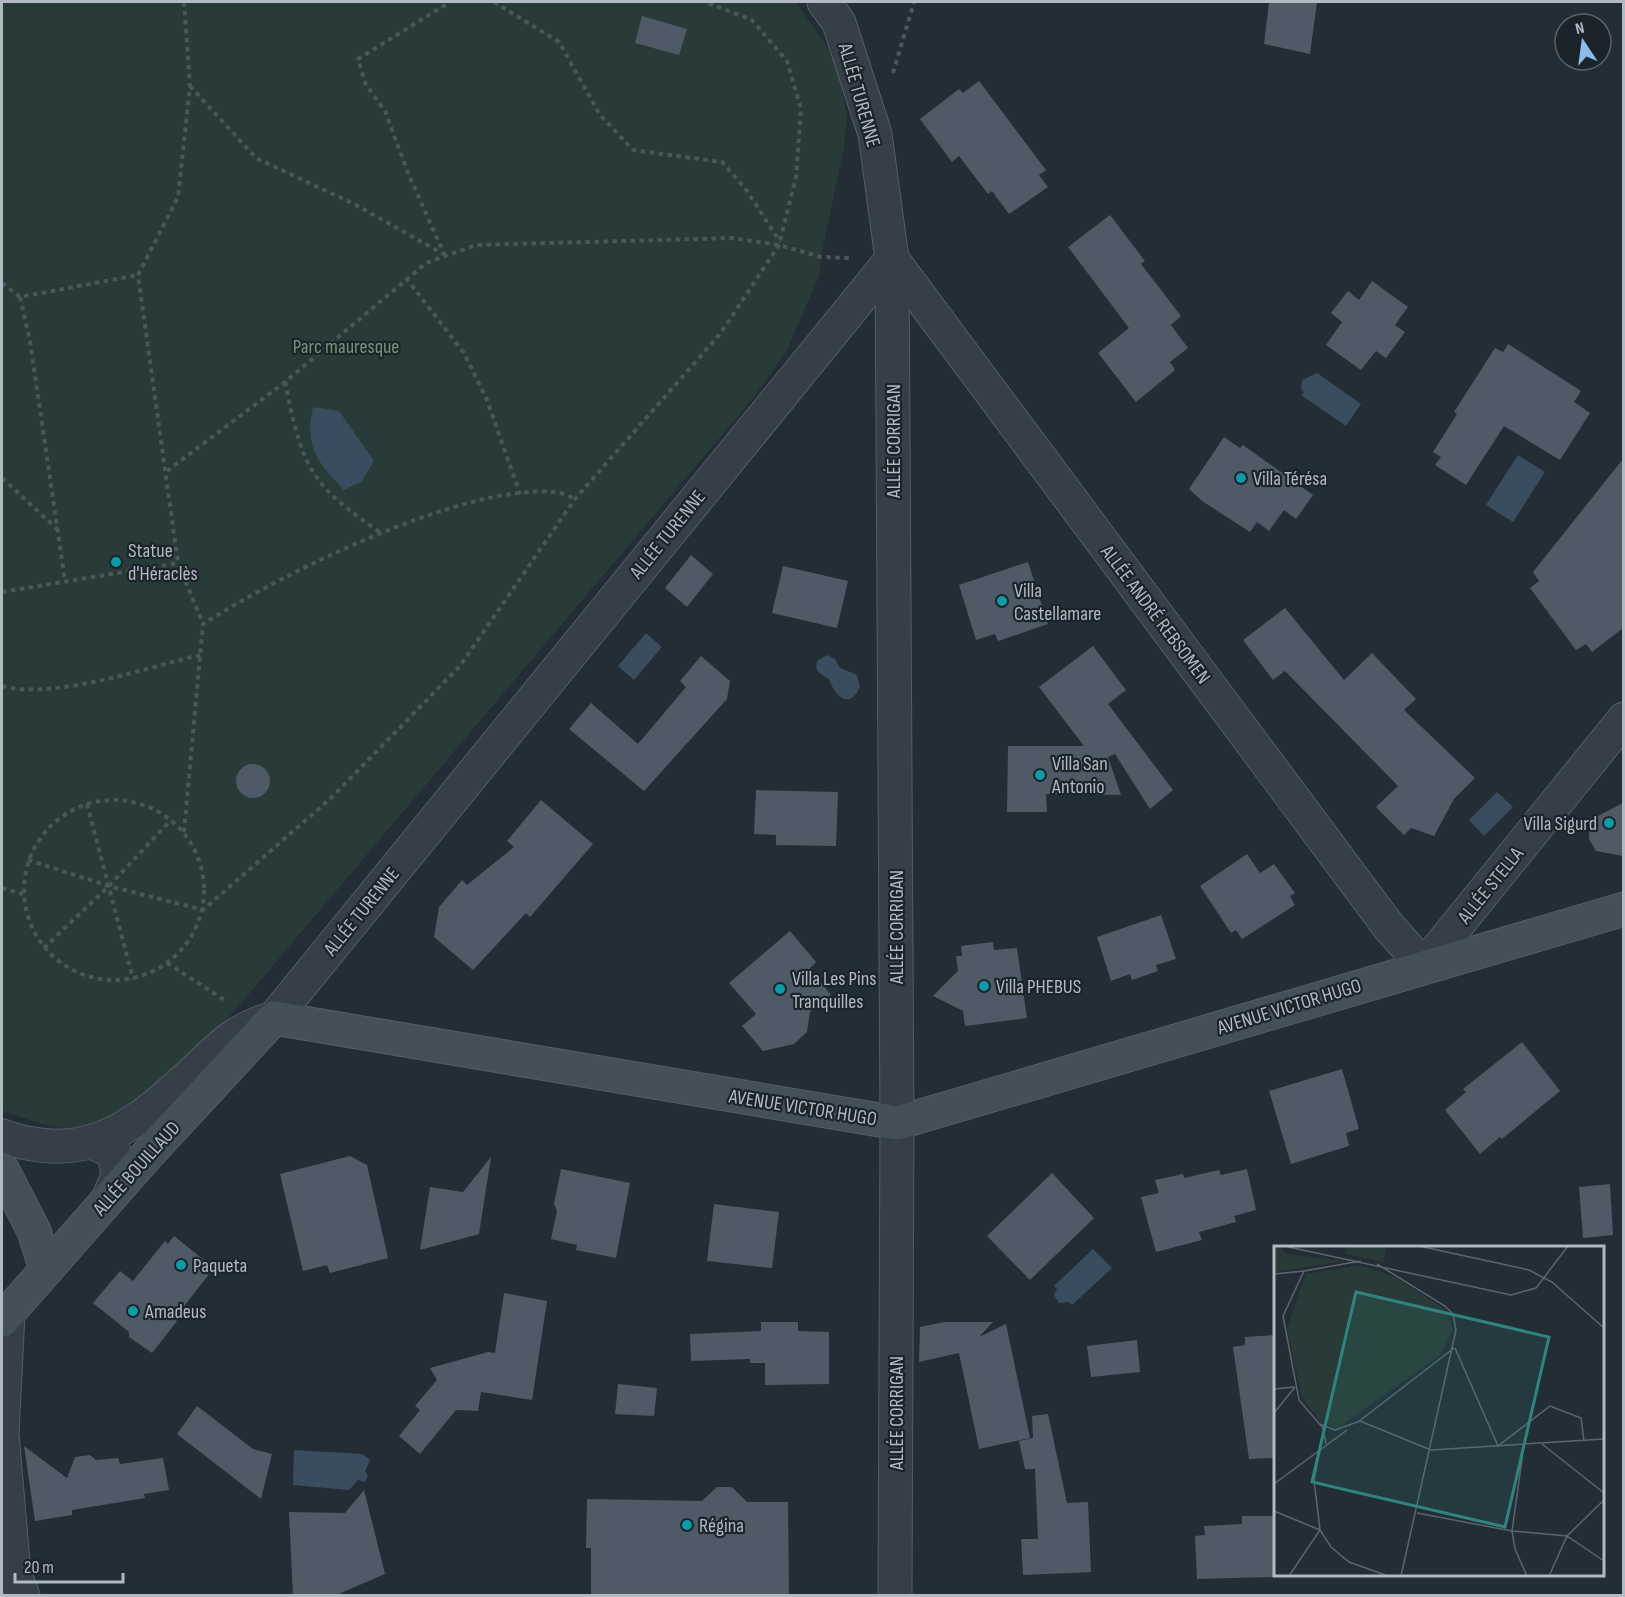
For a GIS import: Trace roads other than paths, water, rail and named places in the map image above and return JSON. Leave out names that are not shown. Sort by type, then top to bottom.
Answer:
[{"type":"street","name":"ALLÉE TURENNE","points":[[263,1021],[891,259],[875,135],[839,23],[824,2]]},
{"type":"street","name":"ALLÉE ANDRÉ REBSOMEN","points":[[891,259],[1389,927],[1424,966]]},
{"type":"street","name":"ALLÉE CORRIGAN","points":[[891,259],[897,1123],[895,1596]]},
{"type":"street","name":"ALLÉE STELLA","points":[[1424,966],[1623,719]]},
{"type":"street","name":"AVENUE VICTOR HUGO","points":[[263,1021],[897,1123],[1623,909]]},
{"type":"street","points":[[2,1137],[40,1145],[66,1147],[92,1142],[139,1120],[232,1035],[263,1021]]},
{"type":"street","name":"ALLÉE BOUILLAUD","points":[[5,1316],[263,1021]]},
{"type":"street","points":[[92,1142],[114,1152],[118,1176],[108,1199]]},
{"type":"street","points":[[2,1169],[34,1231],[46,1270]]},
{"type":"street","points":[[5,1316],[2,1434],[14,1573],[22,1596]]},
{"type":"water","points":[[1317,373],[1361,404],[1346,426],[1301,395],[1304,392],[1301,389],[1302,380]]},
{"type":"water","points":[[313,407],[339,411],[374,461],[361,482],[344,490],[320,462],[310,433]]},
{"type":"water","points":[[1518,455],[1545,472],[1513,522],[1486,505]]},
{"type":"water","points":[[646,633],[662,647],[634,680],[618,666]]},
{"type":"water","points":[[827,655],[835,659],[840,668],[857,675],[860,687],[851,698],[843,698],[839,695],[829,679],[817,670],[817,661]]},
{"type":"water","points":[[1497,792],[1513,807],[1484,836],[1469,820]]},
{"type":"water","points":[[1093,1249],[1112,1268],[1072,1305],[1069,1302],[1059,1303],[1054,1295],[1057,1289],[1054,1286]]},
{"type":"water","points":[[294,1450],[363,1454],[370,1460],[365,1471],[368,1476],[365,1482],[358,1480],[349,1490],[293,1485]]},
{"type":"place","name":"Villa Térésa","points":[[1241,478]]},
{"type":"place","name":"Statue d'Héraclès","points":[[116,562]]},
{"type":"place","name":"Villa Castellamare","points":[[1002,601]]},
{"type":"place","name":"Villa San Antonio","points":[[1040,775]]},
{"type":"place","name":"Villa Sigurd","points":[[1609,823]]},
{"type":"place","name":"Villa PHEBUS","points":[[984,986]]},
{"type":"place","name":"Villa Les Pins Tranquilles","points":[[780,989]]},
{"type":"place","name":"Paqueta","points":[[181,1265]]},
{"type":"place","name":"Amadeus","points":[[133,1311]]},
{"type":"place","name":"Régina","points":[[687,1525]]},
{"type":"park label","name":"Parc mauresque","points":[[346,346]]}]
